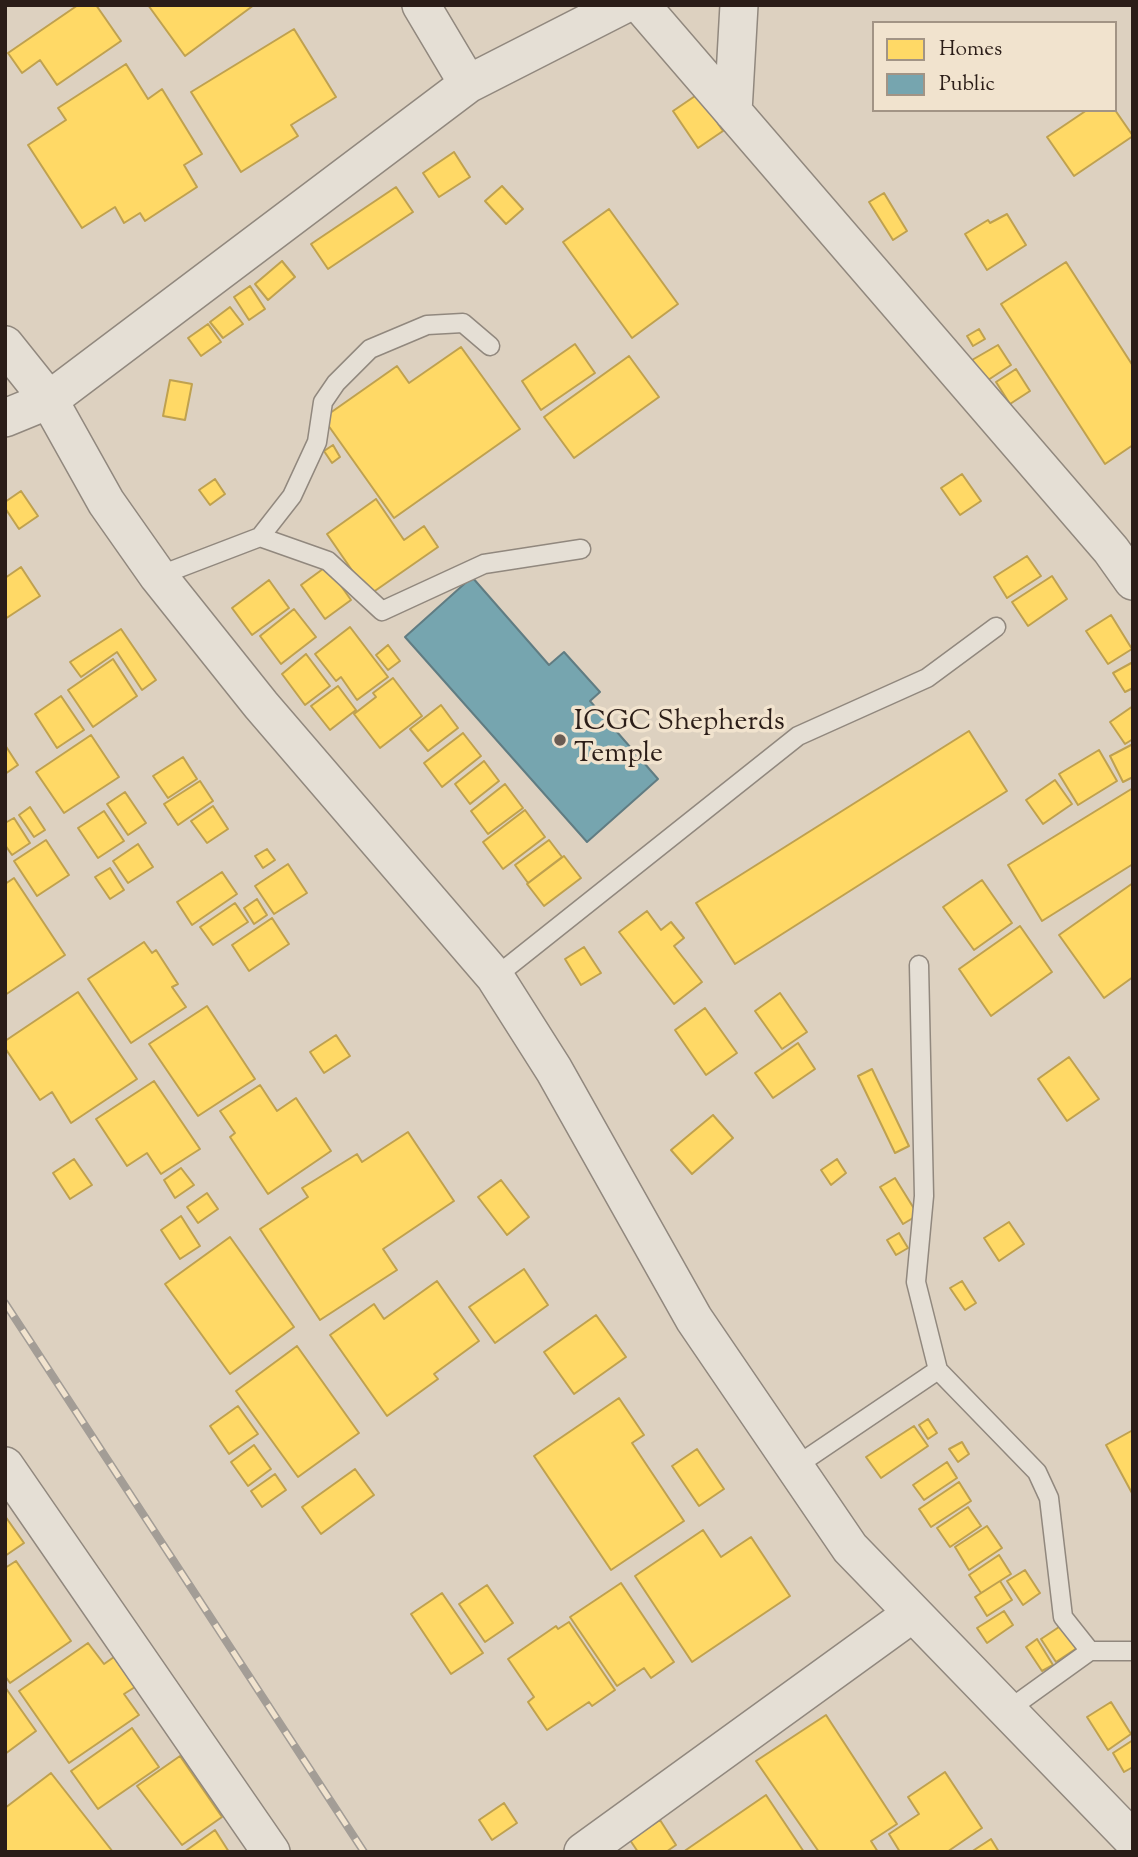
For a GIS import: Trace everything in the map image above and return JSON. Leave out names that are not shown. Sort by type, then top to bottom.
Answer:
[{"type":"street","points":[[421,5],[468,83]]},
{"type":"street","points":[[5,418],[49,400],[468,83],[622,5]]},
{"type":"street","points":[[641,5],[733,112],[1122,542],[1133,581]]},
{"type":"street","points":[[733,112],[738,5]]},
{"type":"street","points":[[5,345],[49,400],[106,502],[158,576],[261,705],[495,977],[554,1070],[694,1319],[850,1548],[1133,1840]]},
{"type":"street","points":[[5,1466],[271,1852]]},
{"type":"street","points":[[583,1852],[913,1613]]},
{"type":"lane","points":[[158,576],[260,537],[292,496],[307,464],[317,442],[323,402],[336,383],[370,349],[427,325],[463,323],[490,346]]},
{"type":"lane","points":[[260,537],[328,561],[382,611],[451,582],[484,564],[581,549]]},
{"type":"lane","points":[[495,977],[798,736],[927,678],[996,627]]},
{"type":"lane","points":[[919,965],[924,1196],[916,1282],[939,1370],[1037,1472],[1049,1498],[1063,1617],[1090,1651]]},
{"type":"lane","points":[[793,1468],[939,1370]]},
{"type":"lane","points":[[1008,1710],[1090,1651],[1133,1651]]},
{"type":"building: Homes","points":[[78,5],[96,5],[121,41],[57,85],[40,60],[22,73],[8,53]]},
{"type":"building: Homes","points":[[148,5],[254,5],[185,56]]},
{"type":"building: Homes","points":[[294,29],[336,97],[291,125],[298,136],[241,172],[191,92]]},
{"type":"building: Homes","points":[[126,64],[148,99],[162,89],[202,154],[184,165],[197,187],[145,221],[140,213],[124,223],[115,207],[82,228],[28,145],[66,120],[58,108]]},
{"type":"building: Homes","points":[[698,94],[723,131],[698,148],[673,111]]},
{"type":"building: Homes","points":[[1084,112],[1116,112],[1133,136],[1074,176],[1047,137]]},
{"type":"building: Homes","points":[[454,152],[470,177],[439,197],[423,173]]},
{"type":"building: Homes","points":[[502,186],[523,209],[506,224],[485,201]]},
{"type":"building: Homes","points":[[396,187],[413,212],[328,269],[311,244]]},
{"type":"building: Homes","points":[[884,193],[907,231],[893,240],[869,202]]},
{"type":"building: Homes","points":[[609,209],[678,304],[632,338],[563,242]]},
{"type":"building: Homes","points":[[1007,214],[1026,245],[987,270],[965,234],[988,220],[990,223]]},
{"type":"building: Homes","points":[[282,261],[295,277],[268,300],[255,284]]},
{"type":"building: Homes","points":[[1066,262],[1133,366],[1133,445],[1105,464],[1001,304]]},
{"type":"building: Homes","points":[[250,286],[265,309],[249,320],[234,297]]},
{"type":"building: Homes","points":[[230,307],[243,324],[223,338],[210,322]]},
{"type":"building: Homes","points":[[208,324],[221,342],[201,356],[188,338]]},
{"type":"building: Homes","points":[[979,329],[985,339],[973,346],[967,336]]},
{"type":"building: Homes","points":[[575,344],[595,373],[541,410],[522,381]]},
{"type":"building: Homes","points":[[998,345],[1011,365],[985,382],[972,360]]},
{"type":"building: Homes","points":[[461,347],[520,429],[394,518],[323,418],[397,366],[409,383]]},
{"type":"building: Homes","points":[[629,356],[659,397],[574,458],[544,417]]},
{"type":"building: Homes","points":[[1016,369],[1030,391],[1010,404],[996,382]]},
{"type":"building: Homes","points":[[170,380],[192,384],[185,420],[163,416]]},
{"type":"building: Homes","points":[[333,445],[340,457],[332,463],[324,451]]},
{"type":"building: Homes","points":[[962,474],[981,501],[960,515],[941,488]]},
{"type":"building: Homes","points":[[215,479],[225,494],[210,505],[199,490]]},
{"type":"building: Homes","points":[[21,491],[38,516],[19,529],[5,508],[5,502]]},
{"type":"building: Homes","points":[[376,499],[404,540],[424,526],[438,547],[369,595],[327,534]]},
{"type":"building: Homes","points":[[1027,556],[1041,576],[1007,598],[994,577]]},
{"type":"building: Homes","points":[[327,566],[351,600],[325,619],[301,585]]},
{"type":"building: Homes","points":[[21,567],[40,596],[5,619],[5,578]]},
{"type":"building: Homes","points":[[1052,576],[1067,599],[1028,626],[1012,602]]},
{"type":"building: Homes","points":[[269,580],[289,608],[252,635],[232,608]]},
{"type":"building: Homes","points":[[294,609],[316,637],[281,664],[260,636]]},
{"type":"building: Homes","points":[[1111,615],[1132,649],[1108,664],[1086,631]]},
{"type":"building: Homes","points":[[350,627],[388,677],[357,700],[341,677],[336,681],[315,654]]},
{"type":"building: Homes","points":[[121,629],[156,680],[142,690],[117,652],[81,677],[70,662]]},
{"type":"building: Homes","points":[[388,645],[400,661],[388,670],[376,655]]},
{"type":"building: Homes","points":[[306,654],[330,686],[305,705],[282,674]]},
{"type":"building: Homes","points":[[113,659],[137,696],[93,727],[68,690]]},
{"type":"building: Homes","points":[[1133,662],[1133,688],[1125,692],[1113,673]]},
{"type":"building: Homes","points":[[393,678],[422,716],[380,748],[354,714],[376,697],[373,693]]},
{"type":"building: Homes","points":[[338,686],[356,710],[330,730],[311,706]]},
{"type":"building: Homes","points":[[61,696],[84,730],[57,748],[35,714]]},
{"type":"building: Homes","points":[[441,705],[458,728],[428,751],[410,729]]},
{"type":"building: Homes","points":[[1133,706],[1133,739],[1125,744],[1110,722]]},
{"type":"building: Homes","points":[[969,731],[1007,791],[735,964],[696,903]]},
{"type":"building: Homes","points":[[463,733],[481,756],[442,787],[424,763]]},
{"type":"building: Homes","points":[[91,735],[119,777],[64,813],[36,772]]},
{"type":"building: Homes","points":[[1133,744],[1133,777],[1123,782],[1110,756]]},
{"type":"building: Homes","points":[[5,745],[18,765],[5,774]]},
{"type":"building: Homes","points":[[1099,750],[1117,781],[1078,805],[1059,774]]},
{"type":"building: Homes","points":[[183,757],[197,779],[168,798],[153,776]]},
{"type":"building: Homes","points":[[484,761],[499,781],[470,804],[455,784]]},
{"type":"building: Homes","points":[[1055,780],[1072,804],[1043,824],[1026,800]]},
{"type":"building: Homes","points":[[200,781],[213,801],[178,825],[164,804]]},
{"type":"building: Homes","points":[[505,784],[523,808],[488,834],[471,811]]},
{"type":"building: Homes","points":[[1133,788],[1133,864],[1042,921],[1008,865]]},
{"type":"building: Homes","points":[[125,792],[146,823],[128,835],[107,804]]},
{"type":"building: Homes","points":[[213,806],[228,829],[207,843],[191,821]]},
{"type":"building: Homes","points":[[30,807],[45,830],[34,837],[19,815]]},
{"type":"building: Homes","points":[[525,810],[545,837],[503,869],[483,842]]},
{"type":"building: Homes","points":[[104,811],[124,841],[98,858],[78,828]]},
{"type":"building: Homes","points":[[14,818],[30,843],[12,855],[5,845],[5,823]]},
{"type":"building: Homes","points":[[46,840],[69,875],[37,896],[14,861]]},
{"type":"building: Homes","points":[[549,840],[562,857],[528,883],[515,865]]},
{"type":"building: Homes","points":[[138,844],[153,867],[128,883],[113,861]]},
{"type":"building: Homes","points":[[267,849],[275,860],[263,868],[255,856]]},
{"type":"building: Homes","points":[[564,856],[581,878],[544,906],[527,884]]},
{"type":"building: Homes","points":[[288,864],[307,893],[274,914],[255,886]]},
{"type":"building: Homes","points":[[110,868],[124,890],[110,899],[95,877]]},
{"type":"building: Homes","points":[[222,872],[237,894],[192,925],[177,902]]},
{"type":"building: Homes","points":[[14,878],[65,955],[5,995],[5,884]]},
{"type":"building: Homes","points":[[982,880],[1012,923],[974,950],[943,907]]},
{"type":"building: Homes","points":[[1133,883],[1133,977],[1104,998],[1059,935]]},
{"type":"building: Homes","points":[[257,899],[267,915],[254,924],[244,908]]},
{"type":"building: Homes","points":[[235,903],[248,922],[213,945],[200,927]]},
{"type":"building: Homes","points":[[647,911],[661,930],[671,922],[684,938],[674,946],[702,982],[674,1004],[619,932]]},
{"type":"building: Homes","points":[[272,918],[289,944],[249,971],[232,945]]},
{"type":"building: Homes","points":[[1020,926],[1052,972],[991,1016],[959,969]]},
{"type":"building: Homes","points":[[144,942],[152,953],[156,950],[178,984],[172,987],[186,1007],[131,1043],[88,979]]},
{"type":"building: Homes","points":[[584,947],[601,973],[581,985],[565,959]]},
{"type":"building: Homes","points":[[78,992],[137,1079],[71,1123],[52,1092],[40,1100],[5,1048],[5,1041]]},
{"type":"building: Homes","points":[[780,993],[807,1032],[782,1049],[755,1011]]},
{"type":"building: Homes","points":[[207,1006],[255,1079],[198,1116],[149,1044]]},
{"type":"building: Homes","points":[[705,1008],[737,1053],[706,1075],[675,1030]]},
{"type":"building: Homes","points":[[336,1035],[350,1056],[324,1073],[310,1052]]},
{"type":"building: Homes","points":[[798,1043],[815,1069],[773,1098],[755,1073]]},
{"type":"building: Homes","points":[[1069,1057],[1099,1099],[1067,1121],[1038,1079]]},
{"type":"building: Homes","points":[[872,1069],[909,1146],[895,1153],[858,1076]]},
{"type":"building: Homes","points":[[154,1081],[200,1149],[161,1174],[147,1153],[127,1166],[96,1119]]},
{"type":"building: Homes","points":[[260,1085],[277,1111],[296,1098],[331,1151],[268,1194],[230,1137],[235,1133],[220,1111]]},
{"type":"building: Homes","points":[[713,1115],[733,1138],[692,1174],[671,1150]]},
{"type":"building: Homes","points":[[408,1132],[454,1201],[383,1249],[397,1270],[320,1320],[260,1229],[308,1197],[302,1188],[357,1154],[362,1162]]},
{"type":"building: Homes","points":[[74,1159],[92,1185],[70,1199],[53,1173]]},
{"type":"building: Homes","points":[[837,1159],[846,1173],[831,1185],[821,1170]]},
{"type":"building: Homes","points":[[181,1168],[194,1185],[175,1198],[164,1180]]},
{"type":"building: Homes","points":[[895,1178],[918,1215],[903,1224],[880,1187]]},
{"type":"building: Homes","points":[[501,1180],[529,1217],[507,1235],[478,1197]]},
{"type":"building: Homes","points":[[207,1193],[218,1209],[198,1223],[187,1207]]},
{"type":"building: Homes","points":[[181,1216],[200,1246],[180,1259],[161,1230]]},
{"type":"building: Homes","points":[[1009,1222],[1024,1244],[999,1261],[984,1238]]},
{"type":"building: Homes","points":[[899,1233],[908,1248],[896,1255],[887,1240]]},
{"type":"building: Homes","points":[[230,1237],[294,1327],[230,1374],[165,1284]]},
{"type":"building: Homes","points":[[524,1269],[548,1305],[495,1343],[469,1307]]},
{"type":"building: Homes","points":[[437,1281],[479,1341],[434,1374],[438,1379],[387,1416],[330,1335],[374,1304],[384,1319]]},
{"type":"building: Homes","points":[[962,1281],[976,1303],[965,1310],[950,1288]]},
{"type":"building: Homes","points":[[596,1315],[626,1357],[574,1394],[544,1352]]},
{"type":"building: Homes","points":[[297,1346],[359,1433],[298,1477],[236,1391]]},
{"type":"building: Homes","points":[[619,1398],[644,1435],[632,1443],[684,1521],[611,1570],[534,1456]]},
{"type":"building: Homes","points":[[238,1406],[258,1434],[229,1454],[210,1426]]},
{"type":"building: Homes","points":[[928,1419],[937,1433],[928,1439],[919,1425]]},
{"type":"building: Homes","points":[[914,1426],[928,1446],[881,1478],[866,1457]]},
{"type":"building: Homes","points":[[1133,1430],[1133,1495],[1106,1445]]},
{"type":"building: Homes","points":[[962,1442],[969,1454],[958,1462],[949,1449]]},
{"type":"building: Homes","points":[[254,1445],[271,1469],[248,1486],[231,1462]]},
{"type":"building: Homes","points":[[697,1449],[724,1489],[699,1506],[672,1466]]},
{"type":"building: Homes","points":[[947,1462],[957,1478],[924,1500],[913,1485]]},
{"type":"building: Homes","points":[[355,1469],[374,1495],[321,1534],[302,1507]]},
{"type":"building: Homes","points":[[275,1474],[286,1490],[262,1507],[251,1491]]},
{"type":"building: Homes","points":[[959,1482],[971,1501],[931,1527],[919,1509]]},
{"type":"building: Homes","points":[[968,1507],[981,1526],[950,1547],[937,1528]]},
{"type":"building: Homes","points":[[5,1516],[24,1543],[5,1556]]},
{"type":"building: Homes","points":[[987,1526],[1002,1548],[969,1570],[955,1547]]},
{"type":"building: Homes","points":[[703,1530],[721,1557],[751,1537],[790,1596],[692,1662],[635,1576]]},
{"type":"building: Homes","points":[[999,1555],[1011,1574],[981,1593],[969,1575]]},
{"type":"building: Homes","points":[[16,1561],[71,1641],[10,1683],[5,1676],[5,1568]]},
{"type":"building: Homes","points":[[1025,1570],[1040,1593],[1023,1605],[1007,1581]]},
{"type":"building: Homes","points":[[1000,1581],[1012,1600],[987,1616],[975,1597]]},
{"type":"building: Homes","points":[[621,1583],[674,1662],[651,1678],[644,1668],[617,1686],[570,1617]]},
{"type":"building: Homes","points":[[487,1585],[513,1623],[485,1642],[459,1604]]},
{"type":"building: Homes","points":[[442,1593],[483,1653],[451,1674],[411,1614]]},
{"type":"building: Homes","points":[[1004,1611],[1013,1625],[987,1643],[977,1628]]},
{"type":"building: Homes","points":[[569,1622],[615,1690],[592,1706],[589,1702],[547,1730],[528,1702],[534,1697],[508,1659],[556,1626],[558,1629]]},
{"type":"building: Homes","points":[[1062,1625],[1077,1648],[1056,1662],[1041,1639]]},
{"type":"building: Homes","points":[[1037,1639],[1053,1665],[1042,1671],[1026,1647]]},
{"type":"building: Homes","points":[[88,1643],[104,1664],[114,1657],[135,1687],[124,1694],[139,1715],[69,1763],[19,1691]]},
{"type":"building: Homes","points":[[5,1687],[36,1731],[5,1754]]},
{"type":"building: Homes","points":[[1111,1702],[1131,1734],[1108,1750],[1087,1717]]},
{"type":"building: Homes","points":[[826,1715],[897,1824],[871,1841],[878,1852],[819,1852],[756,1761]]},
{"type":"building: Homes","points":[[132,1728],[159,1767],[98,1809],[71,1771]]},
{"type":"building: Homes","points":[[1133,1740],[1133,1767],[1124,1772],[1113,1753]]},
{"type":"building: Homes","points":[[180,1756],[222,1817],[182,1845],[137,1786]]},
{"type":"building: Homes","points":[[945,1772],[982,1828],[947,1852],[900,1852],[889,1834],[919,1814],[908,1797]]},
{"type":"building: Homes","points":[[51,1773],[113,1852],[5,1852],[5,1808]]},
{"type":"building: Homes","points":[[766,1795],[804,1852],[683,1852]]},
{"type":"building: Homes","points":[[504,1803],[517,1823],[492,1840],[479,1820]]},
{"type":"building: Homes","points":[[660,1820],[676,1845],[666,1852],[638,1852],[630,1840]]},
{"type":"building: Homes","points":[[215,1830],[229,1852],[184,1852]]},
{"type":"building: Homes","points":[[991,1839],[999,1852],[971,1852]]},
{"type":"building: Public","name":"ICGC Shepherds Temple","points":[[472,577],[549,665],[564,652],[600,692],[590,701],[658,779],[587,842],[405,637]]},
{"type":"railway","points":[[5,1303],[364,1852]]},
{"type":"place","name":"ICGC Shepherds Temple","points":[[560,740]]}]
